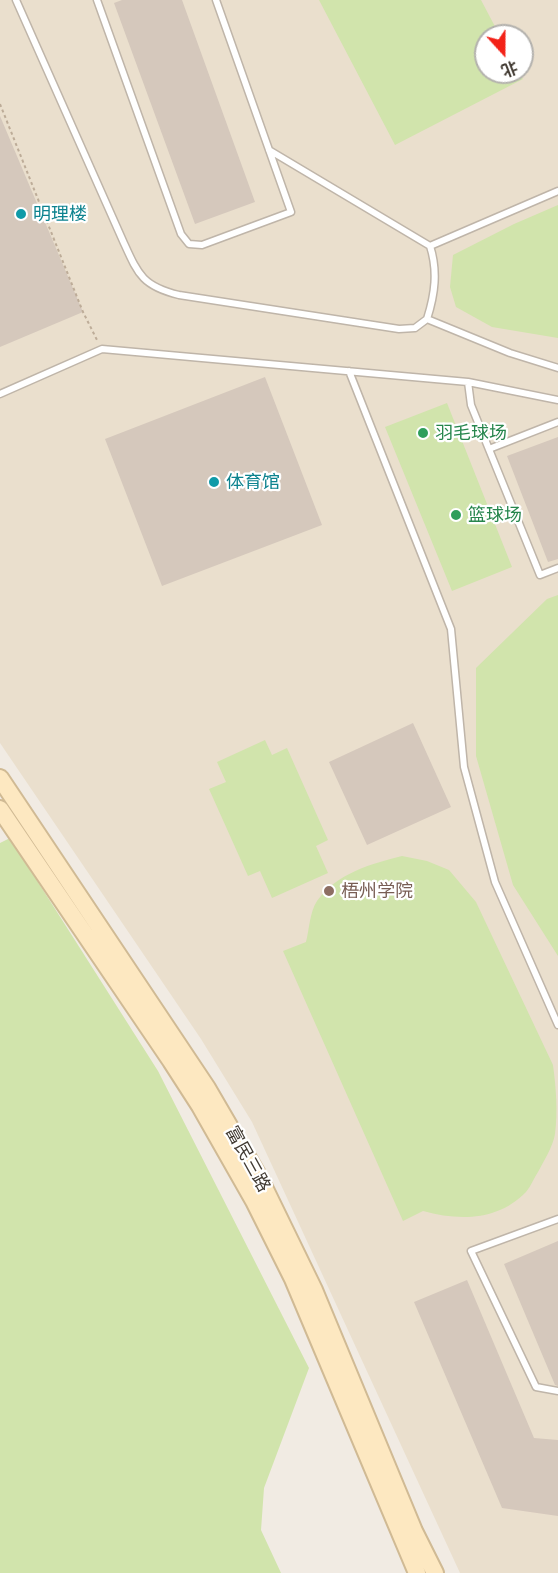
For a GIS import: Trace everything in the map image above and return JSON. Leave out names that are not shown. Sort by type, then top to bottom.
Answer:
[{"type":"main road","name":"富民三路","points":[[0,778],[201,1078],[260,1179],[314,1290],[414,1531],[435,1573]]},
{"type":"main road","name":"富民三路","points":[[0,809],[171,1061],[200,1106],[254,1201],[293,1279],[417,1573]]},
{"type":"lane","points":[[16,0],[123,242],[144,279],[159,290],[179,295],[366,326],[415,328],[427,319],[436,277],[435,261],[430,246],[269,150]]},
{"type":"lane","points":[[97,0],[181,234],[189,244],[202,245],[291,212],[216,0]]},
{"type":"lane","points":[[430,246],[558,191]]},
{"type":"lane","points":[[427,319],[488,344],[558,368]]},
{"type":"lane","points":[[0,394],[102,349],[468,382],[558,400]]},
{"type":"lane","points":[[350,371],[451,629],[464,767],[495,882],[558,1025]]},
{"type":"lane","points":[[468,382],[471,405],[540,575],[558,568]]},
{"type":"lane","points":[[489,449],[558,422]]},
{"type":"lane","points":[[558,1219],[471,1251],[536,1387],[558,1391]]},
{"type":"path","points":[[0,105],[83,312],[102,349]]},
{"type":"shaded area","name":"梧州学院","points":[[0,0],[558,0],[558,1573],[460,1573],[252,1122],[201,1039],[0,743]]},
{"type":"green space","points":[[319,0],[481,0],[494,24],[474,24],[474,84],[513,84],[395,145]]},
{"type":"green space","points":[[558,205],[558,338],[492,327],[456,307],[450,287],[453,255]]},
{"type":"green space","name":"篮球场","points":[[447,403],[512,567],[452,591],[385,427]]},
{"type":"green space","points":[[558,595],[558,956],[513,885],[476,756],[476,668],[547,599]]},
{"type":"green space","points":[[265,740],[272,755],[287,748],[328,840],[316,846],[328,873],[272,898],[260,871],[248,876],[209,789],[226,782],[217,762]]},
{"type":"green space","points":[[10,838],[158,1071],[309,1368],[264,1488],[261,1530],[281,1573],[0,1573],[0,843]]},
{"type":"green space","points":[[402,856],[427,861],[449,870],[476,902],[553,1065],[556,1117],[555,1134],[550,1148],[526,1192],[503,1209],[478,1216],[450,1216],[423,1211],[403,1221],[283,951],[306,942],[315,905],[334,883],[367,866]]},
{"type":"building","points":[[122,0],[182,0],[255,202],[195,224],[114,3]]},
{"type":"building","name":"明理楼","points":[[0,116],[83,312],[0,347]]},
{"type":"building","name":"体育馆","points":[[265,377],[322,525],[162,586],[105,439]]},
{"type":"building","points":[[558,437],[558,559],[548,562],[507,456]]},
{"type":"building","points":[[413,723],[451,807],[367,845],[329,762]]},
{"type":"building","points":[[558,1241],[558,1386],[555,1385],[504,1264]]},
{"type":"building","points":[[467,1280],[534,1438],[558,1440],[558,1516],[502,1508],[414,1302]]},
{"type":"place","name":"明理楼","points":[[21,214]]},
{"type":"place","name":"羽毛球场","points":[[423,433]]},
{"type":"place","name":"体育馆","points":[[214,482]]},
{"type":"place","name":"篮球场","points":[[456,515]]},
{"type":"place","name":"梧州学院","points":[[329,891]]}]
